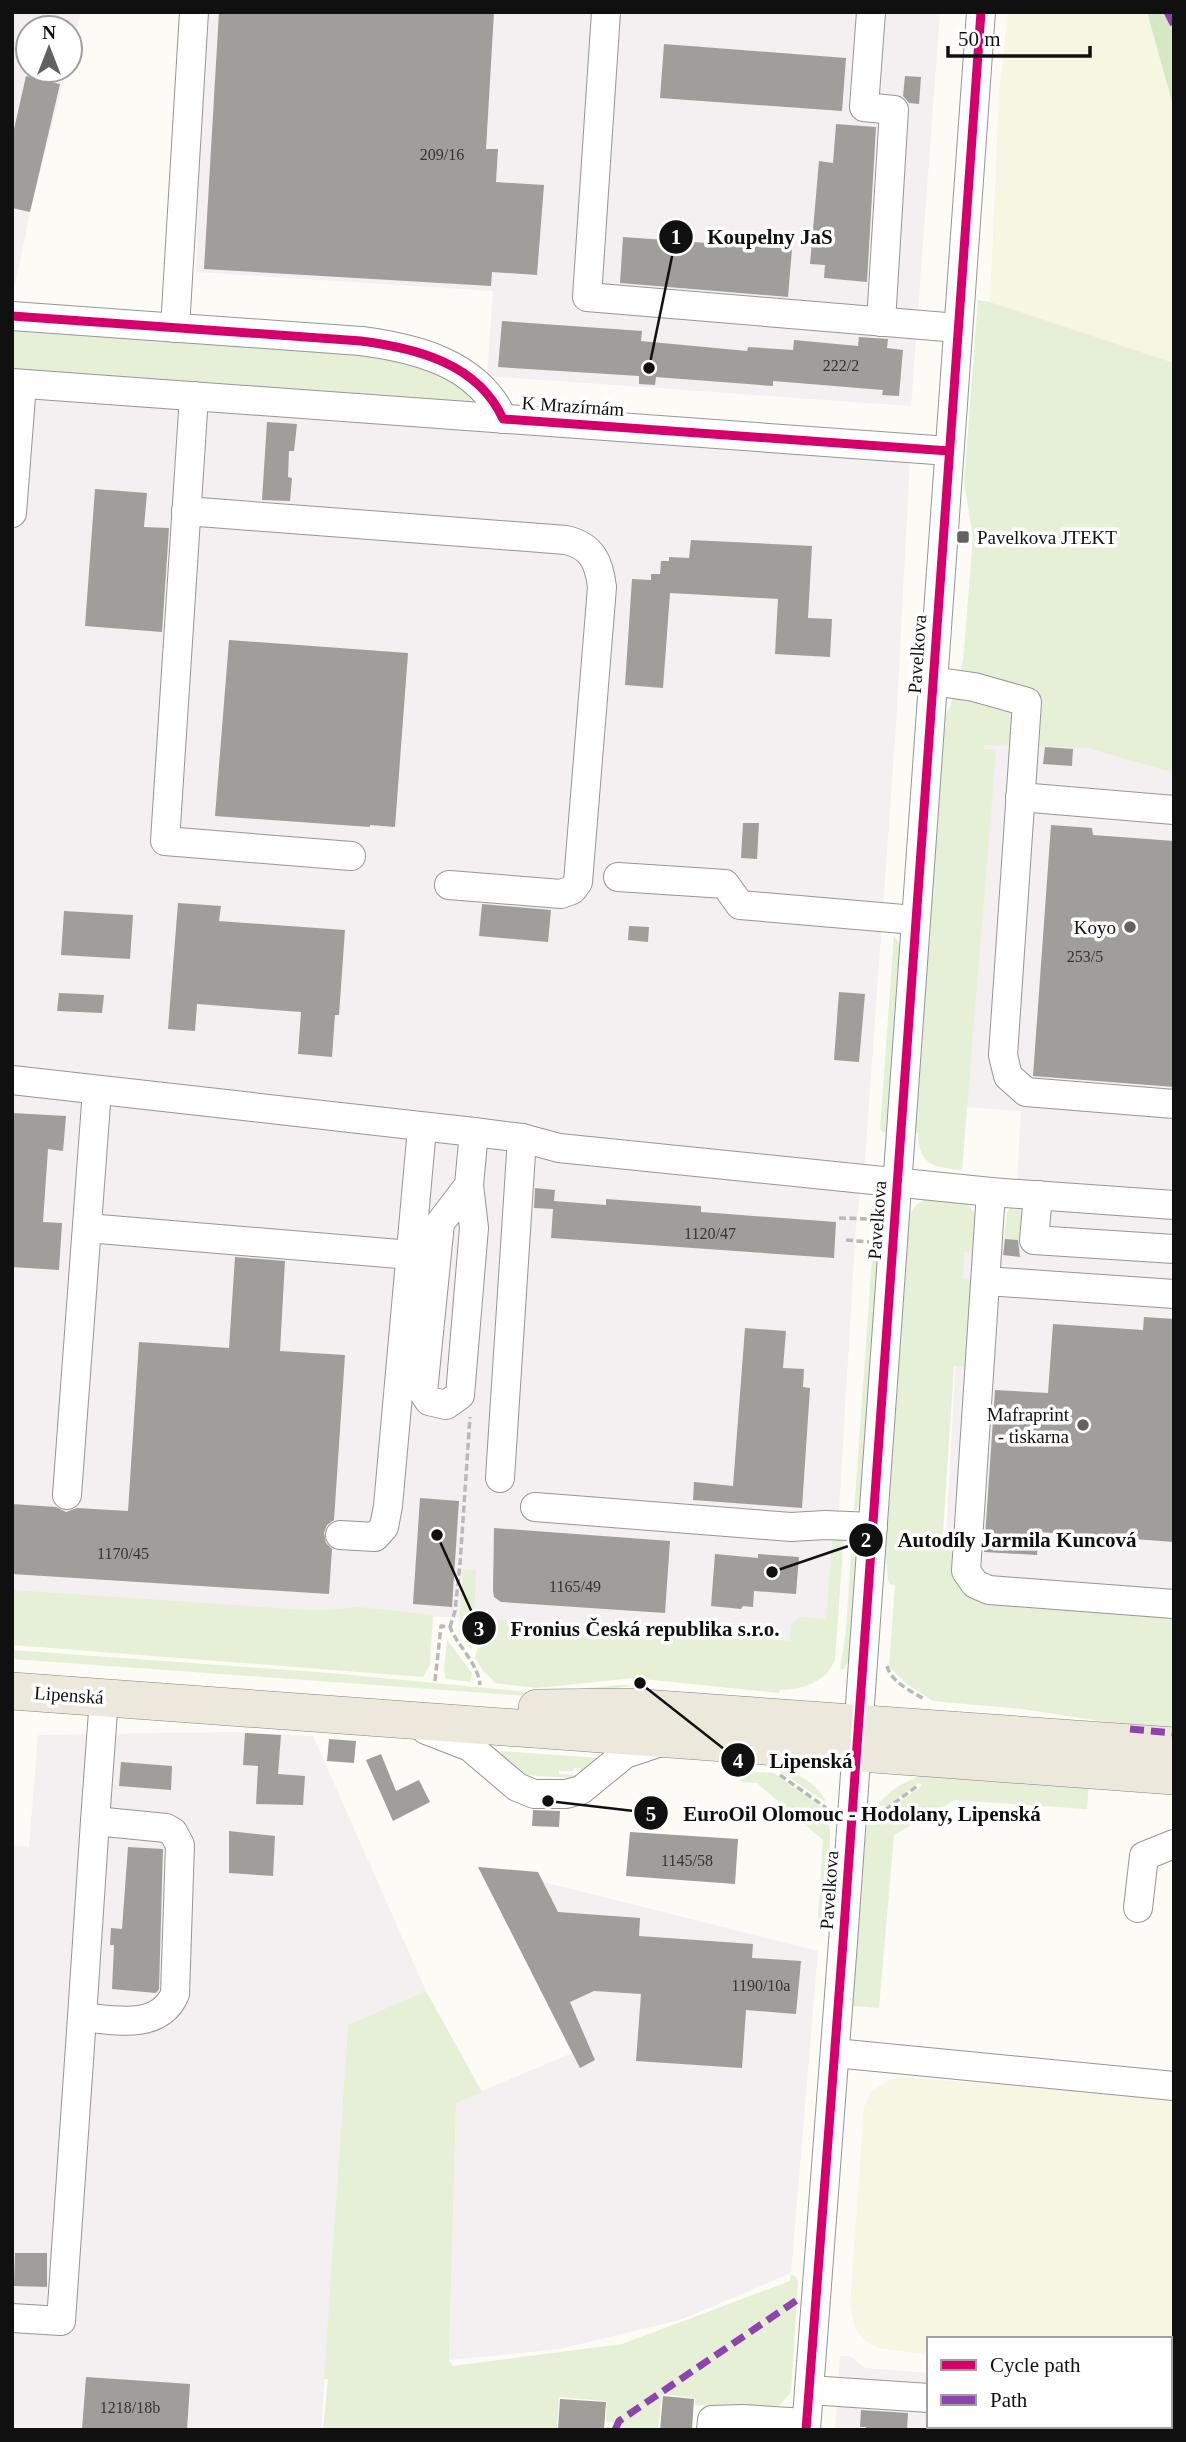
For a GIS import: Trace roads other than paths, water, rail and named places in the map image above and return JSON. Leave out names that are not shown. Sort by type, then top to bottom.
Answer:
[{"type":"main road","name":"Lipenská","points":[[12,1671],[519,1708],[629,1707],[1174,1776]]},
{"type":"main road","name":"Lipenská","points":[[12,1691],[674,1740],[858,1738],[1174,1746]]},
{"type":"street","points":[[175,328],[194,12]]},
{"type":"street","points":[[606,12],[587,297],[958,328]]},
{"type":"street","points":[[871,12],[863,107],[894,110],[881,322]]},
{"type":"street","name":"Pavelkova","points":[[806,2426],[858,1738],[981,12]]},
{"type":"street","name":"K Mrazírnám","points":[[12,316],[361,341],[420,352],[449,364],[477,385],[493,401],[503,419],[949,452]]},
{"type":"street","points":[[12,513],[17,383],[503,419]]},
{"type":"street","points":[[194,396],[165,841],[351,856]]},
{"type":"street","points":[[186,511],[566,540],[588,549],[595,558],[600,570],[601,587],[578,882],[572,890],[561,894],[449,885]]},
{"type":"street","points":[[932,681],[974,687],[1027,702],[1003,1055],[1008,1076],[1026,1092],[1174,1104]]},
{"type":"street","points":[[1020,797],[1174,810]]},
{"type":"street","points":[[618,877],[726,884],[740,905],[915,920]]},
{"type":"street","points":[[12,1080],[474,1132],[522,1138],[559,1148],[990,1192],[1174,1205]]},
{"type":"street","points":[[67,1495],[97,1090]]},
{"type":"street","points":[[340,1535],[375,1537],[384,1527],[422,1128]]},
{"type":"street","points":[[469,1185],[440,1223],[423,1392],[429,1401],[446,1405],[460,1395],[474,1228],[469,1185],[474,1132]]},
{"type":"street","points":[[500,1478],[522,1138]]},
{"type":"street","points":[[990,1192],[966,1571],[975,1584],[989,1590],[1174,1604]]},
{"type":"street","points":[[1038,1195],[1034,1240],[1174,1249]]},
{"type":"street","points":[[87,1228],[411,1255]]},
{"type":"street","points":[[986,1281],[1174,1294]]},
{"type":"street","points":[[535,1507],[790,1527],[873,1527]]},
{"type":"street","points":[[12,2318],[61,2321],[104,1698]]},
{"type":"street","points":[[390,1719],[458,1741],[480,1755],[517,1787],[534,1794],[566,1794],[581,1790],[625,1754],[674,1740]]},
{"type":"street","points":[[82,2017],[120,2022],[140,2021],[171,2003],[175,1994],[180,1845],[178,1838],[166,1828],[95,1821]]},
{"type":"street","points":[[1138,1908],[1144,1856],[1174,1844]]},
{"type":"street","points":[[835,2053],[922,2052],[1030,2062],[1174,2086]]},
{"type":"street","points":[[808,2390],[927,2398]]},
{"type":"street","points":[[711,2430],[712,2420],[806,2426]]},
{"type":"place","name":"Koupelny JaS","points":[[649,368]]},
{"type":"place","name":"Pavelkova JTEKT","points":[[963,537]]},
{"type":"place","name":"Koyo","points":[[1130,927]]},
{"type":"place","name":"Mafraprint - tiskarna","points":[[1083,1425]]},
{"type":"place","name":"Fronius Česká republika s.r.o.","points":[[437,1535]]},
{"type":"place","name":"Autodíly Jarmila Kuncová","points":[[772,1572]]},
{"type":"place","name":"Lipenská","points":[[640,1683]]},
{"type":"place","name":"EuroOil Olomouc - Hodolany, Lipenská","points":[[548,1801]]}]
